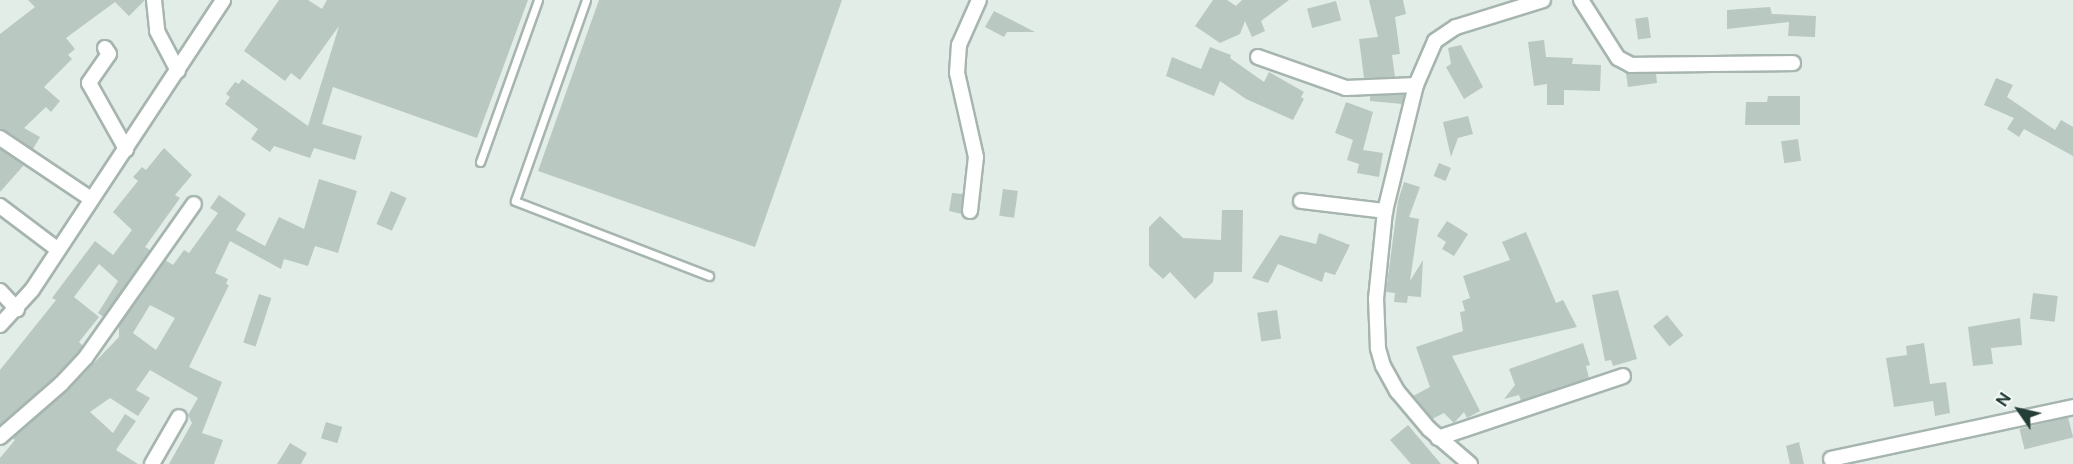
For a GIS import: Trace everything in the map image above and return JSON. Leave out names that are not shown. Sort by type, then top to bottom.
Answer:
[{"type":"street","points":[[154,0],[157,32],[178,71]]},
{"type":"street","points":[[0,325],[17,309],[178,71],[223,0]]},
{"type":"street","points":[[970,211],[976,157],[957,73],[959,45],[979,0]]},
{"type":"street","points":[[1470,464],[1438,438],[1397,391],[1378,348],[1376,299],[1385,211],[1425,56],[1443,32],[1543,0]]},
{"type":"street","points":[[1581,0],[1618,58],[1631,65],[1793,63]]},
{"type":"street","points":[[105,48],[109,54],[89,83],[126,149]]},
{"type":"street","points":[[1258,57],[1346,88],[1416,85]]},
{"type":"street","points":[[0,138],[90,199]]},
{"type":"street","points":[[1300,201],[1385,211]]},
{"type":"street","points":[[0,437],[61,384],[86,357],[194,204]]},
{"type":"street","points":[[0,206],[57,249]]},
{"type":"street","points":[[0,291],[17,309]]},
{"type":"street","points":[[1438,438],[1623,375]]},
{"type":"street","points":[[1831,459],[2073,407]]},
{"type":"street","points":[[152,464],[179,417]]},
{"type":"lane","points":[[480,162],[538,0]]},
{"type":"lane","points":[[586,0],[515,201],[709,276]]},
{"type":"building","points":[[28,0],[145,0],[129,16],[115,2],[66,38],[75,49],[68,55],[72,59],[44,87],[60,101],[51,112],[46,107],[24,128],[40,137],[33,149],[0,129],[0,34],[35,7]]},
{"type":"building","points":[[279,0],[308,0],[322,9],[327,0],[528,0],[477,138],[333,87],[322,124],[362,136],[355,160],[314,148],[310,158],[274,146],[270,152],[251,139],[258,129],[225,104],[230,97],[226,94],[235,82],[239,84],[242,79],[308,126],[339,26],[300,80],[291,73],[285,81],[244,51]]},
{"type":"building","points":[[599,0],[842,0],[755,247],[538,171]]},
{"type":"building","points":[[1213,0],[1227,0],[1236,6],[1242,0],[1289,0],[1261,21],[1265,31],[1252,37],[1245,21],[1240,34],[1220,43],[1195,26]]},
{"type":"building","points":[[1369,0],[1403,0],[1406,14],[1395,17],[1400,54],[1392,55],[1395,77],[1364,78],[1359,39],[1378,37]]},
{"type":"building","points":[[1336,1],[1341,20],[1312,28],[1307,9]]},
{"type":"building","points":[[1770,7],[1772,14],[1816,16],[1815,37],[1788,36],[1789,22],[1727,29],[1727,10]]},
{"type":"building","points":[[994,11],[1035,32],[1007,32],[1004,37],[985,27]]},
{"type":"building","points":[[1648,17],[1651,38],[1638,40],[1635,19]]},
{"type":"building","points":[[1544,40],[1546,57],[1573,58],[1572,64],[1601,65],[1600,91],[1564,90],[1564,105],[1547,105],[1547,84],[1534,86],[1528,42]]},
{"type":"building","points":[[1461,45],[1483,87],[1464,99],[1446,67],[1451,64],[1448,48]]},
{"type":"building","points":[[1210,47],[1231,55],[1230,58],[1264,82],[1269,72],[1304,92],[1301,97],[1304,99],[1293,120],[1246,99],[1220,81],[1214,96],[1166,76],[1172,57],[1201,69]]},
{"type":"building","points":[[1626,73],[1656,74],[1657,83],[1628,87]]},
{"type":"building","points":[[1996,78],[2013,85],[2007,97],[2055,130],[2061,120],[2073,127],[2073,156],[2024,129],[2019,137],[2007,129],[2014,118],[1984,105]]},
{"type":"building","points":[[1404,94],[1402,104],[1370,101],[1370,96]]},
{"type":"building","points":[[1768,96],[1800,96],[1800,125],[1745,125],[1746,102],[1767,102]]},
{"type":"building","points":[[1346,102],[1373,112],[1363,150],[1383,153],[1379,177],[1357,173],[1359,164],[1347,160],[1353,140],[1335,133]]},
{"type":"building","points":[[1468,116],[1473,134],[1458,138],[1451,157],[1443,122]]},
{"type":"building","points":[[1798,139],[1801,161],[1784,163],[1781,141]]},
{"type":"building","points":[[164,148],[192,175],[175,195],[180,198],[145,247],[150,250],[104,317],[98,313],[118,281],[99,264],[74,297],[99,317],[79,342],[83,346],[55,378],[0,425],[0,370],[56,300],[52,298],[95,241],[113,255],[132,230],[113,212],[138,181],[133,177],[142,167],[146,170]]},
{"type":"building","points":[[0,149],[24,165],[0,192]]},
{"type":"building","points":[[1439,163],[1451,168],[1445,181],[1434,176]]},
{"type":"building","points":[[319,179],[357,191],[338,253],[315,246],[308,266],[284,259],[281,269],[230,241],[215,273],[228,279],[226,284],[229,285],[189,367],[222,382],[202,433],[223,440],[214,464],[169,464],[192,423],[188,415],[198,398],[150,370],[136,390],[150,398],[138,416],[110,398],[90,412],[113,433],[125,414],[136,421],[116,450],[138,464],[0,464],[0,458],[15,440],[12,438],[67,391],[119,337],[119,326],[165,260],[173,265],[184,250],[189,253],[218,213],[210,208],[219,195],[246,214],[236,230],[265,246],[279,217],[304,229]],"holes":[[[150,305],[175,318],[156,350],[133,333]]]},
{"type":"building","points":[[1404,182],[1420,187],[1409,217],[1419,219],[1410,281],[1423,260],[1421,297],[1408,296],[1407,303],[1394,302],[1395,293],[1386,292],[1398,201]]},
{"type":"building","points":[[1003,189],[1018,191],[1014,218],[999,216]]},
{"type":"building","points":[[391,191],[407,198],[392,231],[376,224]]},
{"type":"building","points":[[952,193],[963,194],[962,214],[949,211]]},
{"type":"building","points":[[1222,210],[1243,210],[1242,272],[1214,272],[1213,282],[1195,299],[1170,272],[1163,279],[1149,266],[1149,227],[1160,216],[1183,238],[1221,240]]},
{"type":"building","points":[[1447,221],[1468,234],[1454,256],[1442,249],[1446,242],[1437,236]]},
{"type":"building","points":[[1526,232],[1556,303],[1563,300],[1577,327],[1452,356],[1480,411],[1467,418],[1464,412],[1454,423],[1444,413],[1432,419],[1413,396],[1430,387],[1416,347],[1463,331],[1460,312],[1465,311],[1462,301],[1470,298],[1463,276],[1510,260],[1502,242]]},
{"type":"building","points":[[1319,233],[1350,245],[1335,275],[1325,272],[1322,282],[1278,264],[1268,283],[1252,278],[1280,235],[1316,244]]},
{"type":"building","points":[[1618,290],[1637,359],[1613,366],[1611,360],[1605,361],[1592,295]]},
{"type":"building","points":[[2033,293],[2058,296],[2055,322],[2030,319]]},
{"type":"building","points":[[259,294],[271,298],[256,347],[243,343]]},
{"type":"building","points":[[1277,310],[1281,339],[1261,342],[1257,313]]},
{"type":"building","points":[[1667,315],[1683,335],[1669,347],[1653,326]]},
{"type":"building","points":[[2020,318],[2022,345],[1991,348],[1993,364],[1973,366],[1968,327]]},
{"type":"building","points":[[1583,343],[1590,365],[1586,366],[1589,378],[1521,401],[1519,395],[1504,399],[1515,385],[1509,369]]},
{"type":"building","points":[[1924,343],[1930,384],[1946,382],[1950,413],[1935,416],[1933,401],[1894,407],[1886,358],[1907,355],[1906,346]]},
{"type":"building","points":[[2068,417],[2073,437],[2025,449],[2019,429]]},
{"type":"building","points":[[326,422],[342,427],[337,443],[321,438]]},
{"type":"building","points":[[1408,425],[1441,464],[1411,464],[1390,440]]},
{"type":"building","points":[[1799,442],[1804,464],[1790,464],[1786,446]]},
{"type":"building","points":[[290,443],[307,453],[301,464],[277,464]]}]
